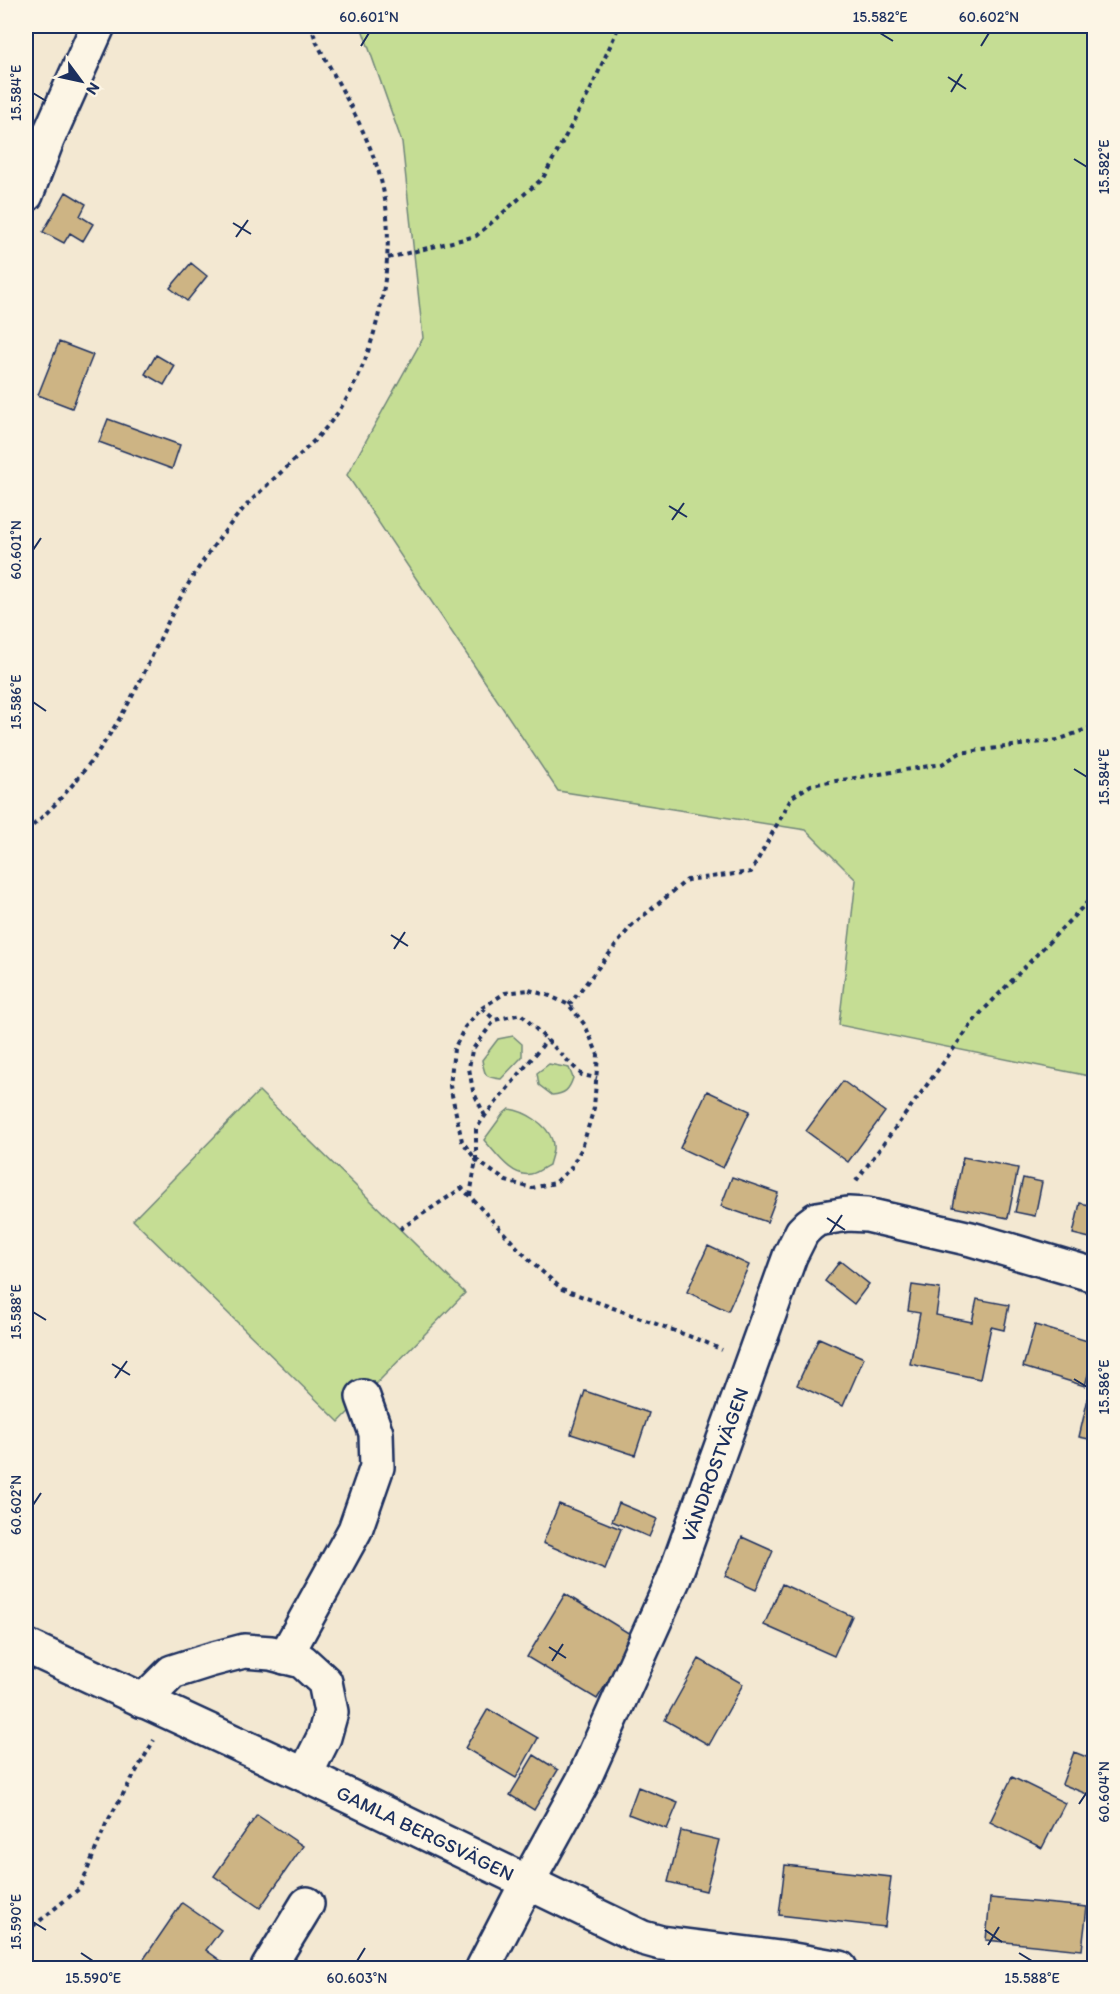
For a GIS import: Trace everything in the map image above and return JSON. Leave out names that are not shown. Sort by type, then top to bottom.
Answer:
[{"type":"street","points":[[26,195],[47,140],[98,26]]},
{"type":"street","name":"VÄNDROSTVÄGEN","points":[[483,1968],[583,1781],[674,1578],[790,1256],[802,1232],[817,1219],[831,1216],[867,1215],[971,1239],[1095,1275]]},
{"type":"street","points":[[285,1657],[355,1530],[377,1467],[376,1433],[363,1397]]},
{"type":"street","name":"GAMLA BERGSVÄGEN","points":[[26,1646],[305,1775],[643,1938],[661,1943],[840,1968]]},
{"type":"street","points":[[156,1707],[172,1672],[210,1660],[244,1652],[271,1653],[302,1662],[325,1682],[332,1712],[324,1737],[305,1775]]},
{"type":"street","points":[[268,1968],[307,1904]]},
{"type":"path","points":[[26,831],[89,765],[135,692],[191,579],[220,537],[245,508],[336,415],[354,386],[370,345],[382,306],[387,259],[384,189],[369,146],[316,41],[311,26]]},
{"type":"path","points":[[387,259],[476,236],[543,178],[590,91],[619,26]]},
{"type":"path","points":[[569,1005],[631,926],[687,880],[751,872],[792,797],[811,785],[942,764],[960,753],[1058,740],[1095,726]]},
{"type":"path","points":[[831,1216],[977,1017],[1095,895]]},
{"type":"path","points":[[529,990],[569,1005],[585,1025],[598,1055],[594,1108],[582,1148],[571,1168],[555,1183],[532,1188],[506,1181],[476,1160],[462,1141],[450,1086],[454,1049],[465,1027],[482,1008],[505,993],[529,990]]},
{"type":"path","points":[[482,1008],[495,1020]]},
{"type":"path","points":[[485,1116],[473,1090],[469,1068],[472,1050],[495,1020],[521,1014],[582,1075],[597,1078]]},
{"type":"path","points":[[471,1196],[476,1160],[476,1129],[547,1040]]},
{"type":"path","points":[[400,1229],[462,1188],[531,1262],[562,1290],[705,1342],[752,1365]]},
{"type":"path","points":[[26,1932],[80,1888],[156,1707]]},
{"type":"green space","points":[[361,26],[1094,26],[1094,1077],[839,1025],[856,880],[806,830],[558,791],[347,475],[423,338],[402,142]]},
{"type":"green space","points":[[513,1036],[522,1044],[522,1057],[501,1079],[486,1075],[482,1060],[498,1039]]},
{"type":"green space","points":[[549,1064],[569,1068],[573,1078],[568,1088],[560,1094],[552,1095],[539,1085],[537,1073]]},
{"type":"green space","points":[[259,1091],[465,1293],[339,1422],[133,1220]]},
{"type":"green space","points":[[509,1109],[522,1112],[535,1119],[552,1140],[553,1150],[549,1165],[536,1173],[517,1172],[499,1158],[484,1140]]},
{"type":"building","points":[[66,192],[86,204],[80,216],[93,224],[83,241],[70,233],[64,243],[43,232]]},
{"type":"building","points":[[191,263],[207,276],[187,301],[170,288]]},
{"type":"building","points":[[59,342],[93,355],[72,408],[38,395]]},
{"type":"building","points":[[156,355],[175,366],[164,385],[145,374]]},
{"type":"building","points":[[108,419],[180,445],[172,469],[99,442]]},
{"type":"building","points":[[843,1081],[885,1112],[848,1162],[806,1131]]},
{"type":"building","points":[[707,1091],[750,1111],[723,1168],[680,1148]]},
{"type":"building","points":[[963,1157],[1018,1168],[1008,1218],[953,1207]]},
{"type":"building","points":[[732,1177],[778,1193],[767,1222],[721,1206]]},
{"type":"building","points":[[1023,1178],[1042,1182],[1035,1216],[1015,1212]]},
{"type":"building","points":[[1080,1203],[1094,1206],[1094,1239],[1073,1234]]},
{"type":"building","points":[[708,1246],[749,1265],[728,1311],[687,1292]]},
{"type":"building","points":[[840,1261],[869,1284],[854,1304],[825,1281]]},
{"type":"building","points":[[912,1285],[940,1289],[936,1315],[972,1322],[977,1299],[1009,1305],[1004,1330],[991,1327],[980,1379],[910,1364],[920,1313],[908,1311]]},
{"type":"building","points":[[1035,1325],[1094,1343],[1094,1352],[1085,1386],[1023,1367]]},
{"type":"building","points":[[819,1338],[864,1358],[843,1406],[797,1385]]},
{"type":"building","points":[[1094,1373],[1094,1440],[1079,1437]]},
{"type":"building","points":[[585,1391],[649,1413],[635,1455],[571,1434]]},
{"type":"building","points":[[619,1503],[657,1519],[649,1537],[612,1521]]},
{"type":"building","points":[[559,1504],[621,1529],[605,1569],[543,1543]]},
{"type":"building","points":[[742,1537],[773,1551],[756,1590],[725,1576]]},
{"type":"building","points":[[782,1584],[852,1616],[834,1656],[764,1625]]},
{"type":"building","points":[[565,1594],[635,1637],[597,1699],[527,1657]]},
{"type":"building","points":[[699,1659],[743,1684],[709,1745],[665,1720]]},
{"type":"building","points":[[488,1709],[538,1738],[516,1778],[465,1748]]},
{"type":"building","points":[[1074,1752],[1094,1760],[1094,1797],[1062,1784]]},
{"type":"building","points":[[534,1755],[558,1770],[534,1810],[510,1795]]},
{"type":"building","points":[[1012,1777],[1065,1803],[1042,1848],[990,1822]]},
{"type":"building","points":[[638,1787],[678,1803],[667,1829],[628,1814]]},
{"type":"building","points":[[257,1815],[303,1846],[260,1908],[214,1876]]},
{"type":"building","points":[[681,1831],[719,1840],[706,1891],[668,1882]]},
{"type":"building","points":[[785,1865],[891,1877],[885,1927],[779,1915]]},
{"type":"building","points":[[990,1898],[1087,1907],[1082,1950],[986,1940]]},
{"type":"building","points":[[182,1903],[221,1930],[206,1950],[231,1968],[150,1968],[141,1963]]}]
